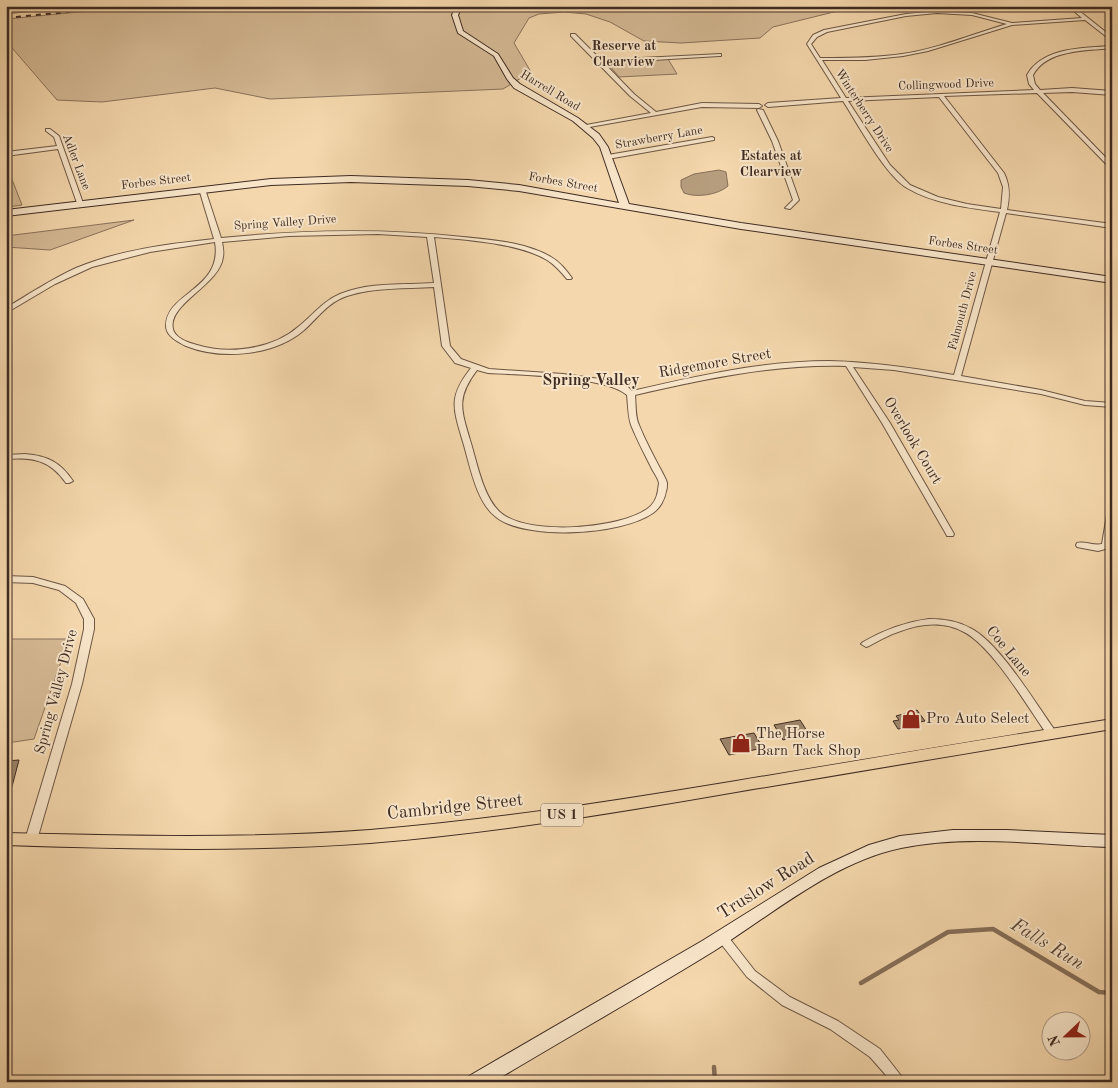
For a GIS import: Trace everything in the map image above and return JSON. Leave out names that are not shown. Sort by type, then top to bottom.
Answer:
[{"type":"main road","name":"Cambridge Street","points":[[6,839],[224,844],[324,840],[421,832],[614,807],[1112,724]]},
{"type":"street","name":"Harrell Road","points":[[459,6],[456,15],[460,32],[494,53],[502,62],[512,82],[586,127],[599,140],[608,157],[625,206]]},
{"type":"street","points":[[1070,6],[1112,40]]},
{"type":"street","name":"Winterberry Drive","points":[[1012,24],[965,13],[937,12],[906,15],[830,30],[815,36],[809,44],[888,166],[908,186],[936,198],[1003,212],[1112,226]]},
{"type":"street","points":[[818,59],[872,58],[910,54],[1012,24],[1086,19]]},
{"type":"street","points":[[573,35],[642,105],[655,114]]},
{"type":"street","points":[[1112,47],[1065,52],[1042,60],[1034,66],[1030,75],[1032,84],[1038,91],[1112,168]]},
{"type":"street","points":[[600,62],[719,55]]},
{"type":"street","name":"Collingwood Drive","points":[[764,109],[781,104],[844,98],[1078,90],[1112,93]]},
{"type":"street","name":"Falmouth Drive","points":[[940,95],[1003,175],[1007,195],[956,378]]},
{"type":"street","points":[[586,127],[708,105],[744,105],[764,109],[796,200],[788,208]]},
{"type":"street","name":"Adler Lane","points":[[48,130],[56,136],[80,204]]},
{"type":"street","name":"Strawberry Lane","points":[[608,157],[712,139]]},
{"type":"street","points":[[6,154],[60,147]]},
{"type":"street","name":"Forbes Street","points":[[6,213],[271,182],[320,179],[434,181],[519,188],[741,226],[1112,280]]},
{"type":"street","points":[[202,189],[218,240],[220,258],[215,272],[207,282],[179,306],[173,313],[169,325],[174,336],[198,348],[233,351],[265,346],[292,335],[326,305],[345,295],[364,290],[437,285]]},
{"type":"street","name":"Spring Valley Drive","points":[[6,311],[63,277],[101,261],[156,248],[218,240],[333,231],[430,235],[481,240],[528,251],[556,264],[569,278]]},
{"type":"street","points":[[430,235],[446,346],[458,361],[476,368],[504,373],[582,378],[617,385],[631,394],[634,423],[663,482],[663,490],[656,505],[640,517],[614,524],[572,529],[527,528],[500,516],[494,511],[479,482],[458,403],[460,388],[476,368]]},
{"type":"street","name":"Ridgemore Street","points":[[631,394],[744,370],[792,365],[848,364],[892,368],[1034,391],[1080,401],[1112,404]]},
{"type":"street","name":"Overlook Court","points":[[848,364],[886,423],[950,534]]},
{"type":"street","points":[[6,457],[30,456],[51,461],[64,472],[69,481]]},
{"type":"street","points":[[1080,545],[1098,548],[1106,546],[1112,505]]},
{"type":"street","name":"Spring Valley Drive","points":[[6,579],[32,580],[62,588],[80,601],[86,609],[89,619],[89,629],[77,684],[31,840]]},
{"type":"street","name":"Coe Lane","points":[[866,644],[889,632],[925,622],[950,624],[968,631],[977,636],[1002,664],[1052,734]]},
{"type":"street","name":"Truslow Road","points":[[476,1082],[722,937],[822,874],[878,848],[925,838],[959,836],[1112,842]]},
{"type":"street","points":[[722,937],[751,974],[786,1001],[834,1025],[875,1053],[900,1082]]},
{"type":"shaded area","points":[[6,6],[83,6],[6,14]]},
{"type":"shaded area","points":[[141,6],[858,6],[773,27],[760,38],[681,43],[644,41],[610,22],[586,14],[564,12],[539,14],[529,18],[514,43],[531,72],[503,89],[270,99],[215,88],[102,102],[57,100],[6,41],[6,19]]},
{"type":"shaded area","points":[[668,59],[677,74],[619,77],[609,65],[617,62]]},
{"type":"shaded area","points":[[719,170],[726,172],[728,186],[724,189],[707,195],[689,195],[684,193],[681,187],[681,180],[694,174]]},
{"type":"shaded area","points":[[11,177],[22,205],[8,207],[6,178]]},
{"type":"shaded area","points":[[134,220],[50,250],[6,247],[6,236]]},
{"type":"shaded area","points":[[6,639],[69,639],[34,739],[7,743],[9,706],[6,706]]},
{"type":"building","name":"Pro Auto Select","points":[[917,710],[925,721],[905,725],[907,728],[898,729],[893,721],[899,720],[896,716]]},
{"type":"building","points":[[800,720],[809,734],[783,740],[774,725]]},
{"type":"building","name":"The Horse Barn Tack Shop","points":[[754,733],[763,748],[729,755],[720,739]]},
{"type":"building","points":[[19,760],[9,798],[6,797],[6,761]]},
{"type":"waterway","name":"Falls Run","points":[[861,983],[948,932],[993,929],[1099,992],[1112,993]]},
{"type":"waterway","name":"Falls Run","points":[[714,1067],[715,1082]]},
{"type":"railway","points":[[6,18],[129,6]]},
{"type":"place","name":"Pro Auto Select","points":[[911,719]]},
{"type":"place","name":"The Horse Barn Tack Shop","points":[[741,743]]},
{"type":"district","name":"Reserve at Clearview","points":[[624,54]]},
{"type":"district","name":"Estates at Clearview","points":[[771,164]]},
{"type":"district","name":"Spring Valley","points":[[591,381]]}]
